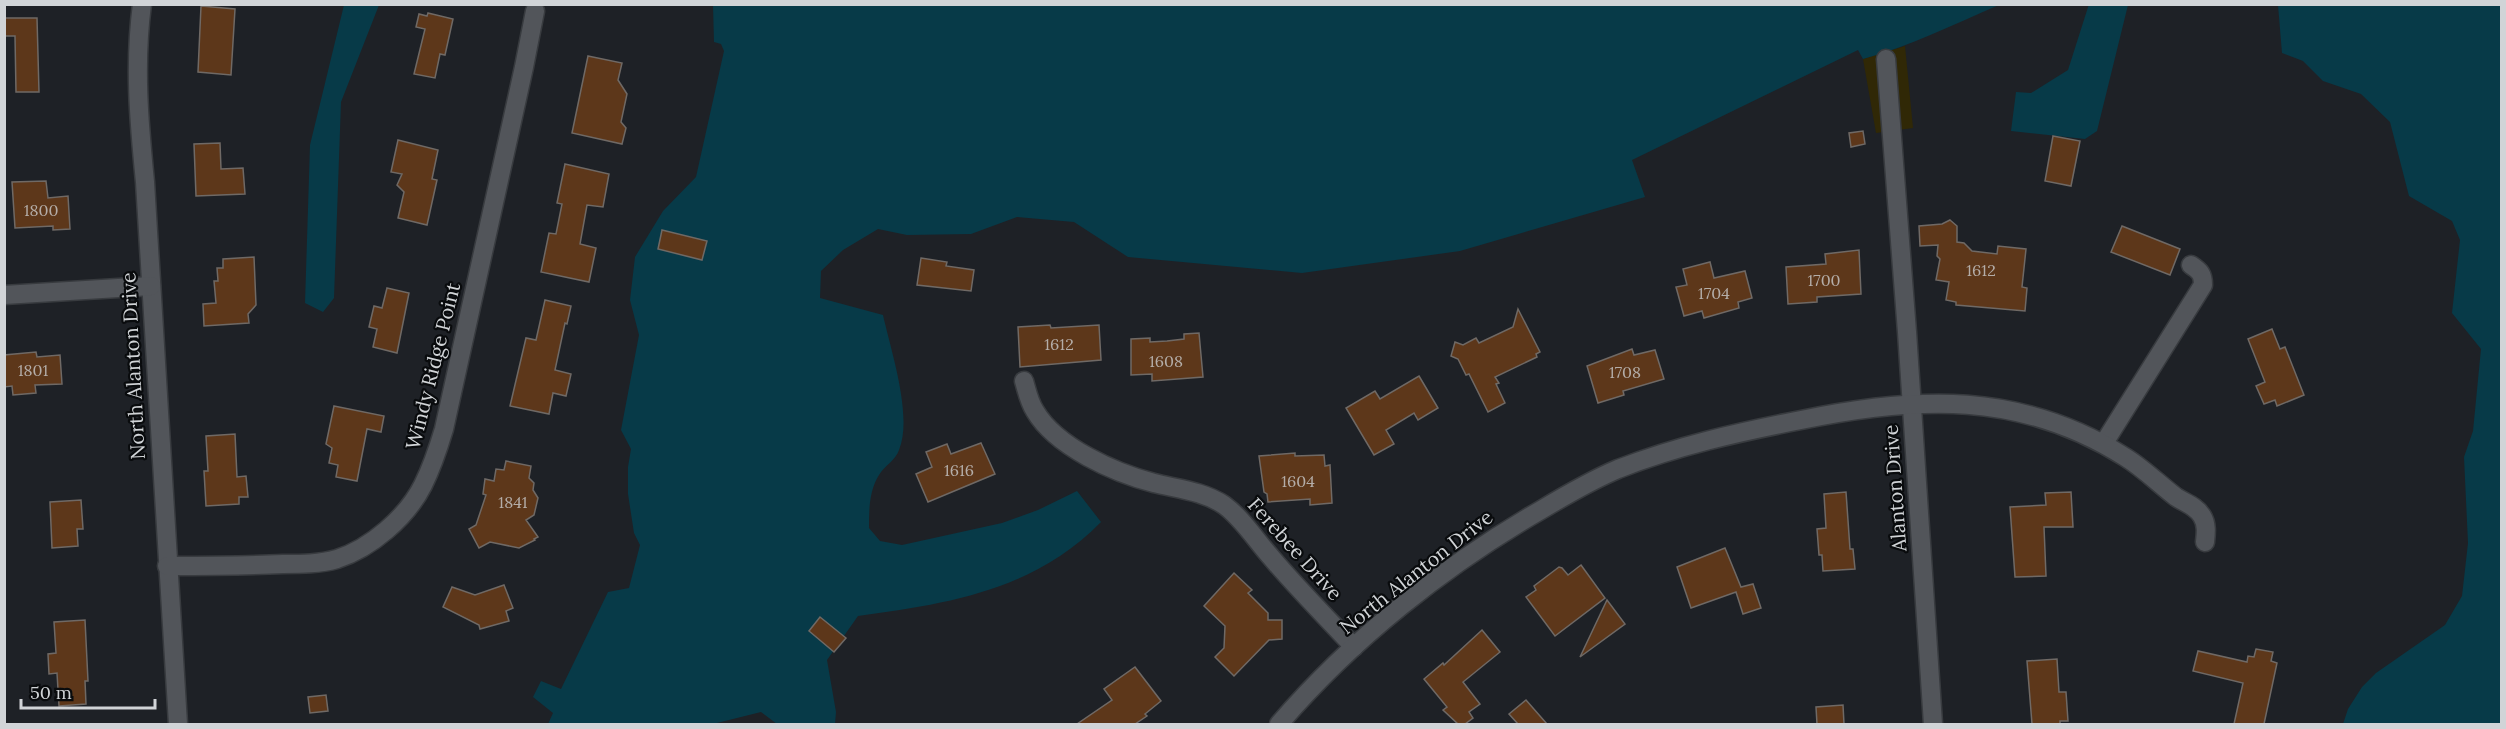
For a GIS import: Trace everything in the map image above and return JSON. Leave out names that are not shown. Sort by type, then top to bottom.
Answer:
[{"type":"street","name":"North Alanton Drive","points":[[142,4],[136,69],[137,97],[145,182],[178,724]]},
{"type":"street","name":"Windy Ridge Point","points":[[167,566],[260,566],[318,563],[336,559],[353,553],[372,542],[401,514],[422,488],[436,456],[444,429],[535,11]]},
{"type":"street","name":"Alanton Drive","points":[[1886,59],[1933,724]]},
{"type":"street","points":[[2104,443],[2203,285],[2200,271],[2192,265]]},
{"type":"street","points":[[4,295],[151,286]]},
{"type":"street","name":"Ferebee Drive","points":[[1024,381],[1035,411],[1062,441],[1127,474],[1153,483],[1195,492],[1224,506],[1236,516],[1271,558],[1354,647]]},
{"type":"street","name":"North Alanton Drive","points":[[1279,724],[1354,647],[1474,552],[1554,502],[1614,471],[1683,448],[1755,429],[1838,412],[1912,404],[1953,403],[2006,408],[2065,426],[2104,443],[2133,462],[2176,497],[2198,510],[2204,519],[2205,542]]},
{"type":"sand","points":[[1905,46],[1913,128],[1876,133],[1863,59]]},
{"type":"water","points":[[2089,4],[2128,5],[2097,131],[2085,139],[2011,131],[2016,92],[2031,93],[2068,70]]},
{"type":"water","points":[[344,5],[379,5],[341,102],[334,298],[323,312],[305,303],[310,145]]},
{"type":"water","points":[[713,5],[1999,5],[1881,54],[1863,59],[1858,50],[1632,160],[1645,197],[1460,251],[1302,273],[1128,257],[1074,222],[1017,217],[971,234],[907,235],[878,229],[843,250],[821,271],[820,298],[883,315],[899,383],[904,420],[903,436],[897,454],[881,472],[873,488],[869,528],[880,541],[902,545],[1002,523],[1038,510],[1077,491],[1101,522],[1075,545],[1048,564],[988,590],[925,606],[858,616],[827,660],[836,712],[835,724],[777,724],[761,712],[713,724],[548,724],[553,713],[533,697],[541,681],[561,689],[608,592],[629,588],[640,545],[634,533],[628,494],[631,449],[621,430],[639,335],[630,300],[635,257],[663,211],[696,177],[724,51],[721,44],[714,42]]},
{"type":"water","points":[[2278,5],[2501,5],[2501,724],[2343,724],[2348,709],[2362,687],[2376,673],[2445,625],[2462,596],[2468,543],[2464,457],[2473,431],[2481,349],[2452,313],[2460,240],[2452,221],[2409,196],[2390,122],[2361,94],[2323,81],[2303,61],[2282,53]]},
{"type":"building","points":[[201,6],[235,9],[231,75],[198,72]]},
{"type":"building","points":[[428,13],[453,19],[445,55],[440,54],[435,78],[414,74],[425,29],[416,27],[419,14],[427,16]]},
{"type":"building","points":[[4,18],[37,18],[39,92],[16,92],[15,36],[4,36]]},
{"type":"building","points":[[588,56],[622,63],[618,80],[627,94],[621,122],[626,128],[622,144],[572,133]]},
{"type":"building","points":[[1863,131],[1865,144],[1851,147],[1849,133]]},
{"type":"building","points":[[2053,136],[2080,141],[2071,186],[2045,181]]},
{"type":"building","points":[[398,140],[438,150],[432,179],[437,180],[427,225],[398,218],[404,192],[397,185],[402,174],[391,172]]},
{"type":"building","points":[[220,143],[221,169],[243,168],[245,194],[196,196],[194,144]]},
{"type":"building","points":[[565,164],[609,174],[603,207],[587,205],[580,244],[596,248],[589,282],[541,272],[549,233],[556,234],[562,204],[557,203]]},
{"type":"building","points":[[46,181],[48,198],[68,196],[70,229],[53,230],[53,226],[15,228],[12,182]]},
{"type":"building","points":[[1950,220],[1957,226],[1957,242],[1964,243],[1972,251],[1997,254],[1998,246],[2026,249],[2022,287],[2027,288],[2025,311],[1956,305],[1956,302],[1946,300],[1949,282],[1936,280],[1940,259],[1937,256],[1938,245],[1920,246],[1919,226],[1942,224]]},
{"type":"building","points":[[2122,226],[2180,249],[2170,275],[2111,252]]},
{"type":"building","points":[[662,230],[707,241],[702,260],[658,249]]},
{"type":"building","points":[[1859,250],[1861,294],[1817,297],[1817,302],[1788,304],[1786,267],[1826,264],[1825,254]]},
{"type":"building","points":[[254,257],[256,305],[248,314],[249,323],[204,326],[203,304],[216,303],[214,281],[218,281],[217,268],[223,268],[223,259]]},
{"type":"building","points":[[921,258],[947,262],[946,266],[974,270],[971,291],[917,285]]},
{"type":"building","points":[[1710,262],[1714,278],[1745,271],[1752,298],[1738,302],[1739,308],[1704,318],[1702,311],[1684,316],[1676,287],[1687,285],[1683,269]]},
{"type":"building","points":[[387,288],[409,293],[397,353],[373,347],[377,329],[369,327],[374,306],[382,308]]},
{"type":"building","points":[[545,300],[571,306],[555,370],[571,374],[566,396],[553,393],[549,414],[510,406],[526,338],[536,340]]},
{"type":"building","points":[[1518,309],[1540,352],[1536,354],[1537,357],[1495,377],[1505,403],[1488,412],[1469,374],[1466,375],[1458,359],[1451,356],[1455,342],[1463,345],[1476,338],[1479,343],[1513,327]]},
{"type":"building","points":[[1050,325],[1051,328],[1099,325],[1101,360],[1020,367],[1018,327]]},
{"type":"building","points":[[2272,329],[2280,349],[2285,347],[2304,395],[2277,406],[2275,400],[2264,404],[2256,386],[2265,382],[2248,339]]},
{"type":"building","points":[[1199,333],[1203,377],[1152,381],[1152,374],[1131,375],[1131,339],[1150,338],[1150,342],[1167,341],[1184,339],[1184,334]]},
{"type":"building","points":[[1632,349],[1634,355],[1655,350],[1664,379],[1623,391],[1624,395],[1598,403],[1587,366]]},
{"type":"building","points":[[36,352],[37,357],[60,355],[62,384],[35,385],[36,393],[13,395],[12,386],[4,387],[4,355]]},
{"type":"building","points":[[1419,376],[1438,408],[1418,420],[1414,413],[1386,430],[1394,444],[1374,455],[1346,408],[1375,391],[1380,399]]},
{"type":"building","points":[[334,406],[384,416],[381,432],[367,429],[357,481],[336,477],[338,465],[329,463],[332,448],[326,444]]},
{"type":"building","points":[[235,434],[237,477],[246,476],[248,497],[239,497],[239,504],[206,506],[204,471],[208,471],[206,436]]},
{"type":"building","points":[[981,443],[995,474],[928,502],[916,474],[932,467],[926,452],[947,444],[951,454]]},
{"type":"building","points":[[1295,453],[1295,456],[1324,455],[1325,466],[1330,465],[1332,503],[1310,505],[1310,499],[1268,502],[1267,494],[1264,492],[1259,456]]},
{"type":"building","points":[[506,461],[531,466],[529,478],[534,483],[533,490],[538,498],[534,515],[526,520],[538,537],[519,548],[490,542],[479,548],[469,529],[476,525],[486,495],[483,494],[485,479],[494,481],[496,469],[504,470]]},
{"type":"building","points":[[1846,492],[1850,549],[1853,549],[1855,569],[1823,571],[1817,529],[1826,528],[1824,494]]},
{"type":"building","points":[[2071,492],[2073,527],[2044,527],[2046,576],[2015,577],[2010,507],[2046,505],[2045,493]]},
{"type":"building","points":[[81,500],[83,529],[77,529],[78,546],[52,548],[50,502]]},
{"type":"building","points":[[1725,548],[1741,587],[1753,584],[1761,608],[1743,614],[1736,592],[1691,608],[1677,567]]},
{"type":"building","points":[[1581,565],[1605,598],[1555,636],[1526,597],[1536,590],[1534,586],[1559,567],[1568,575]]},
{"type":"building","points":[[1234,573],[1252,590],[1248,593],[1268,613],[1268,620],[1282,620],[1282,639],[1269,640],[1234,676],[1215,657],[1224,648],[1225,626],[1204,606]]},
{"type":"building","points":[[504,585],[513,608],[506,611],[509,621],[480,629],[479,625],[443,607],[452,587],[475,595]]},
{"type":"building","points":[[1607,600],[1625,624],[1580,657]]},
{"type":"building","points":[[820,617],[846,638],[834,652],[809,631]]},
{"type":"building","points":[[85,620],[88,681],[85,681],[86,704],[59,706],[57,673],[49,674],[48,654],[56,653],[54,622]]},
{"type":"building","points":[[1482,630],[1500,652],[1463,682],[1480,704],[1469,712],[1473,718],[1465,724],[1458,724],[1443,710],[1447,707],[1424,679],[1443,663],[1444,665]]},
{"type":"building","points":[[2256,649],[2273,652],[2271,661],[2277,663],[2264,724],[2234,724],[2243,683],[2193,671],[2198,651],[2247,662],[2248,656],[2254,657]]},
{"type":"building","points":[[2057,659],[2059,692],[2066,692],[2068,721],[2060,721],[2060,724],[2032,724],[2027,661]]},
{"type":"building","points":[[1135,667],[1161,701],[1145,714],[1147,716],[1135,724],[1077,724],[1112,700],[1104,689]]},
{"type":"building","points":[[326,695],[328,711],[310,713],[308,697]]},
{"type":"building","points":[[1526,700],[1547,724],[1518,724],[1509,714]]},
{"type":"building","points":[[1843,705],[1844,724],[1817,724],[1816,707]]}]
